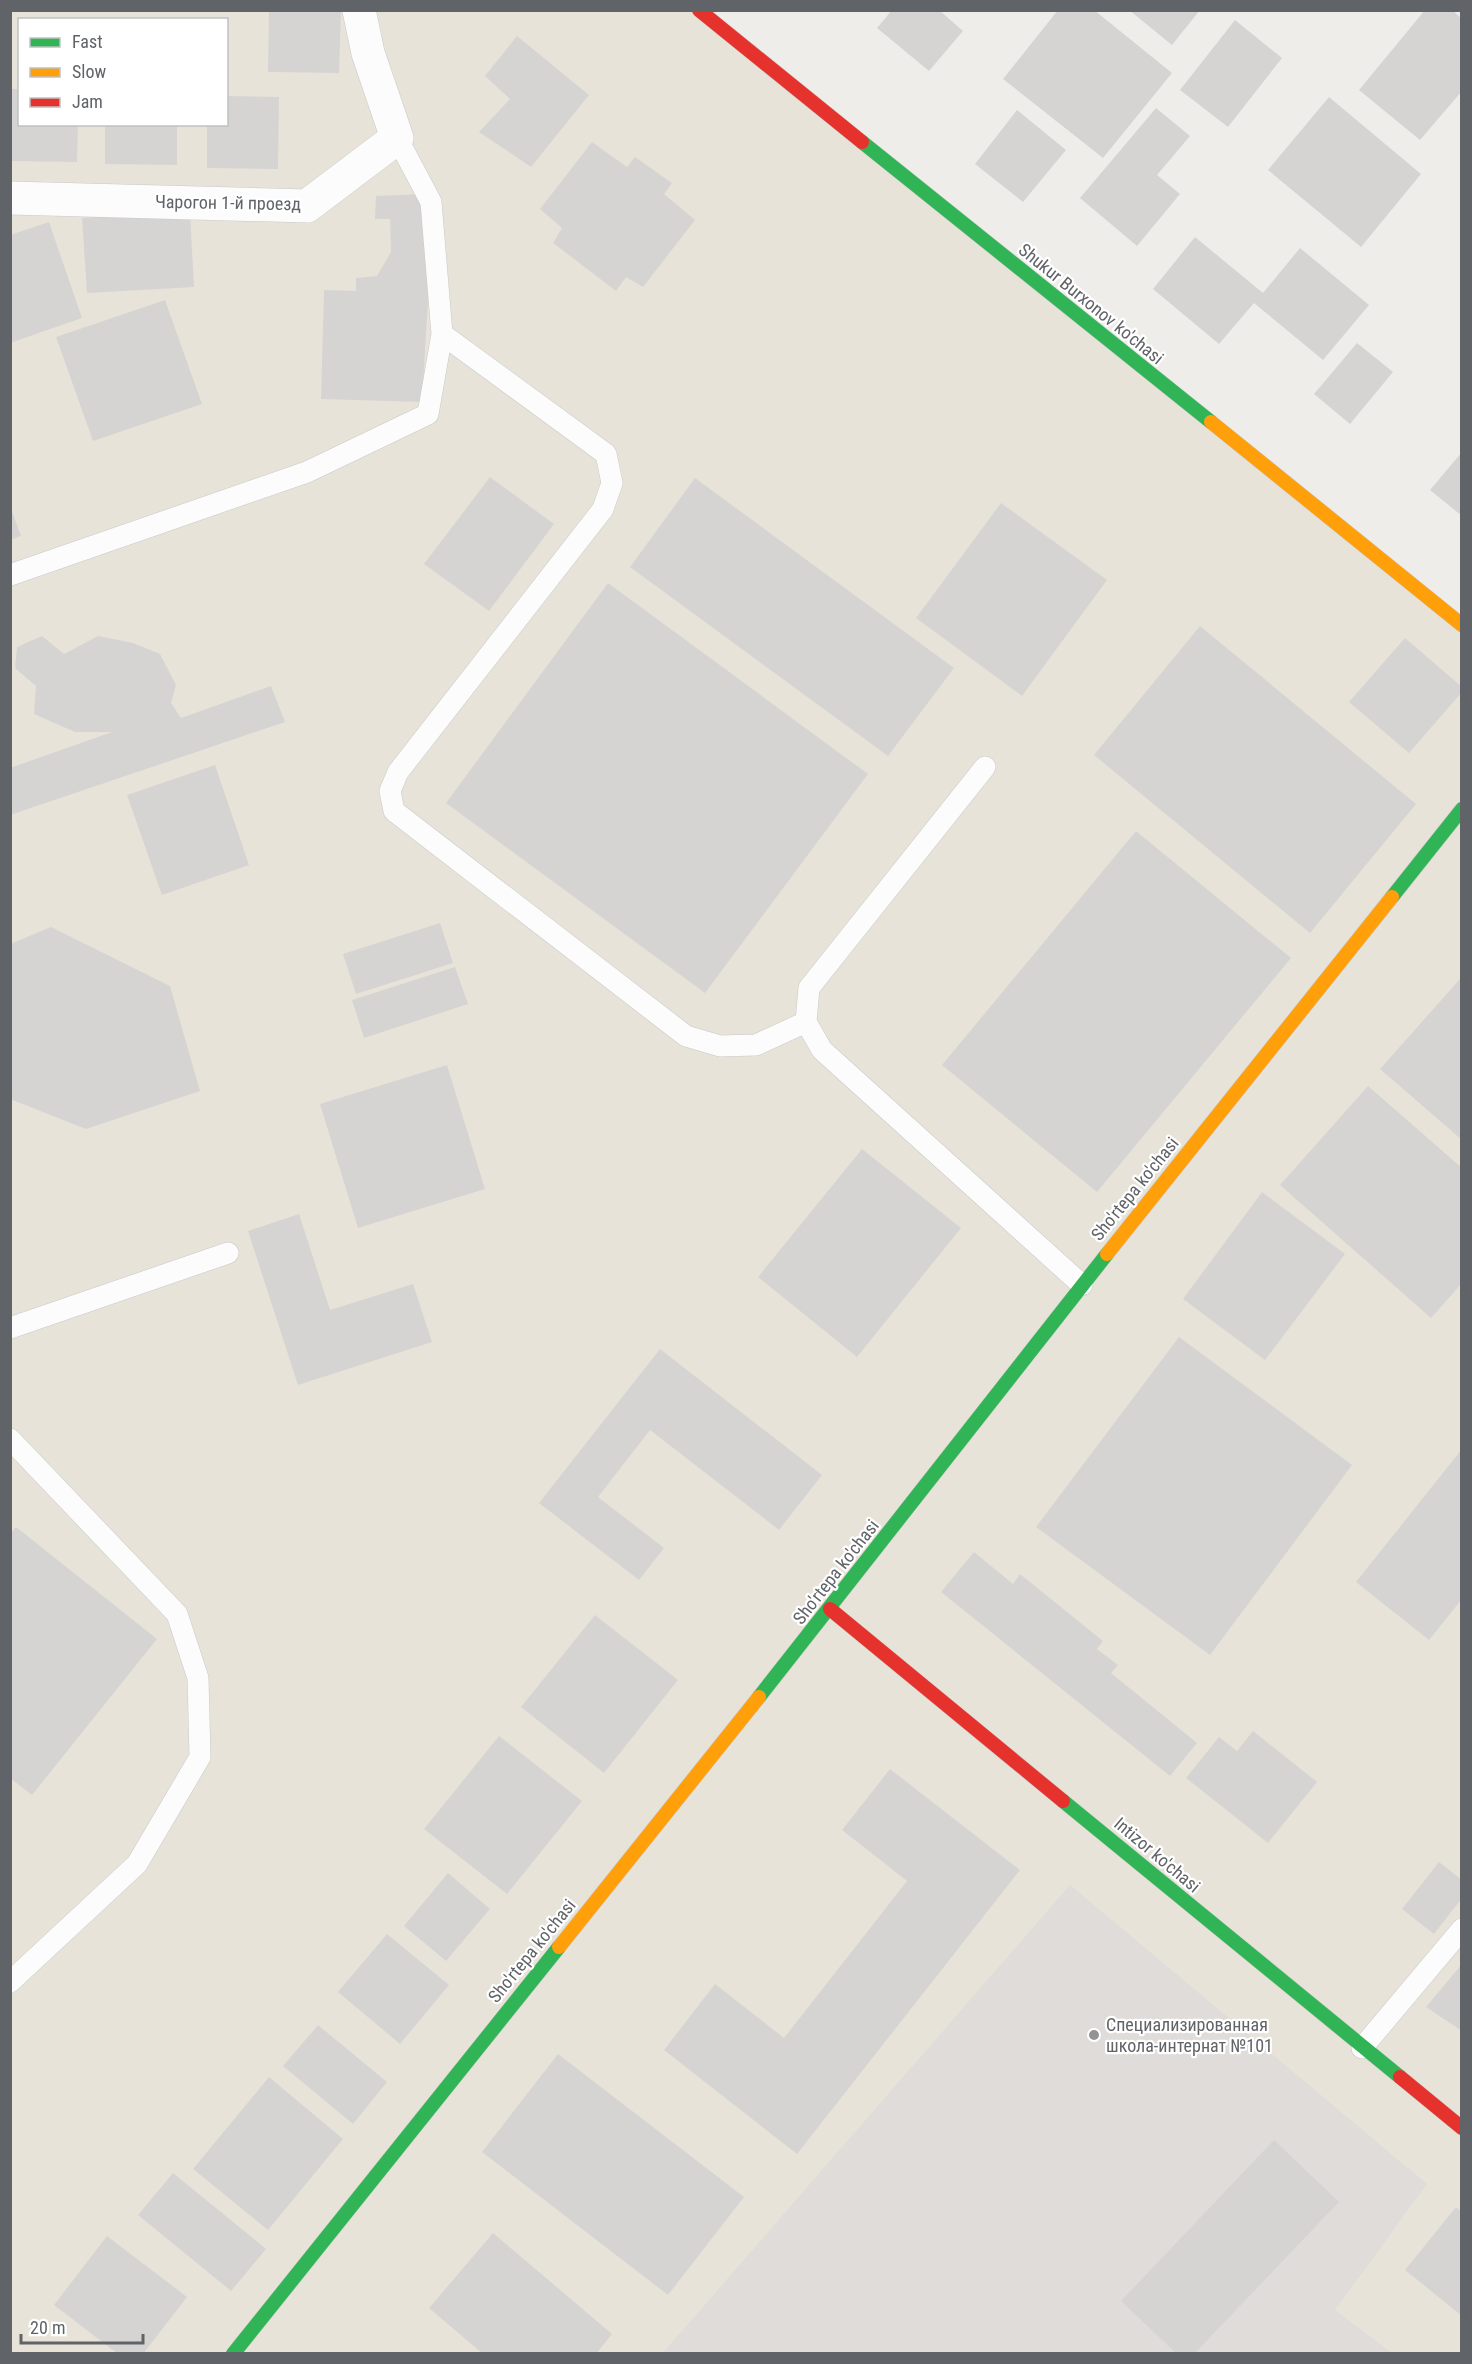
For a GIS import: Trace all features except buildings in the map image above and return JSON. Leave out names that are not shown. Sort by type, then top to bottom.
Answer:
[{"type":"street","points":[[359,10],[368,53],[398,138]]},
{"type":"street","name":"Shukur Burxonov ko'chasi","points":[[699,10],[1461,625]]},
{"type":"street","name":"Чарогон 1-й проезд","points":[[10,198],[307,206],[398,138]]},
{"type":"street","name":"Sho'rtepa ko'chasi","points":[[233,2354],[830,1609],[1082,1285],[1461,808]]},
{"type":"street","name":"Intizor ko'chasi","points":[[830,1609],[1461,2128]]},
{"type":"lane","points":[[10,575],[307,472],[429,414],[442,334],[431,202],[398,138]]},
{"type":"lane","points":[[442,334],[606,454],[612,483],[603,509],[398,771],[390,791],[394,811],[686,1036],[720,1046],[756,1045],[806,1022]]},
{"type":"lane","points":[[985,767],[809,988],[806,1022],[822,1050],[1082,1285]]},
{"type":"lane","points":[[10,1328],[228,1253]]},
{"type":"lane","points":[[10,1439],[177,1614],[198,1678],[200,1757],[137,1864],[10,1982]]},
{"type":"lane","points":[[1362,2048],[1461,1929]]},
{"type":"shaded area","points":[[11,11],[699,11],[1461,625],[1461,2353],[11,2354]]},
{"type":"shaded area","name":"Специализированная школа-интернат №101","points":[[1070,1885],[1427,2184],[1335,2310],[1392,2353],[662,2354]]},
{"type":"traffic: fast","points":[[862,142],[1211,422]]},
{"type":"traffic: fast","points":[[1392,897],[1462,809]]},
{"type":"traffic: fast","points":[[759,1697],[1107,1254]]},
{"type":"traffic: fast","points":[[1063,1801],[1400,2077]]},
{"type":"traffic: fast","points":[[233,2354],[559,1947]]},
{"type":"traffic: slow","points":[[1211,422],[1462,625]]},
{"type":"traffic: slow","points":[[1107,1254],[1392,897]]},
{"type":"traffic: slow","points":[[559,1947],[759,1697]]},
{"type":"traffic: jam","points":[[699,10],[862,142]]},
{"type":"traffic: jam","points":[[830,1609],[1063,1801]]},
{"type":"traffic: jam","points":[[1400,2077],[1462,2128]]},
{"type":"place","name":"Специализированная школа-интернат №101","points":[[1094,2035]]}]
